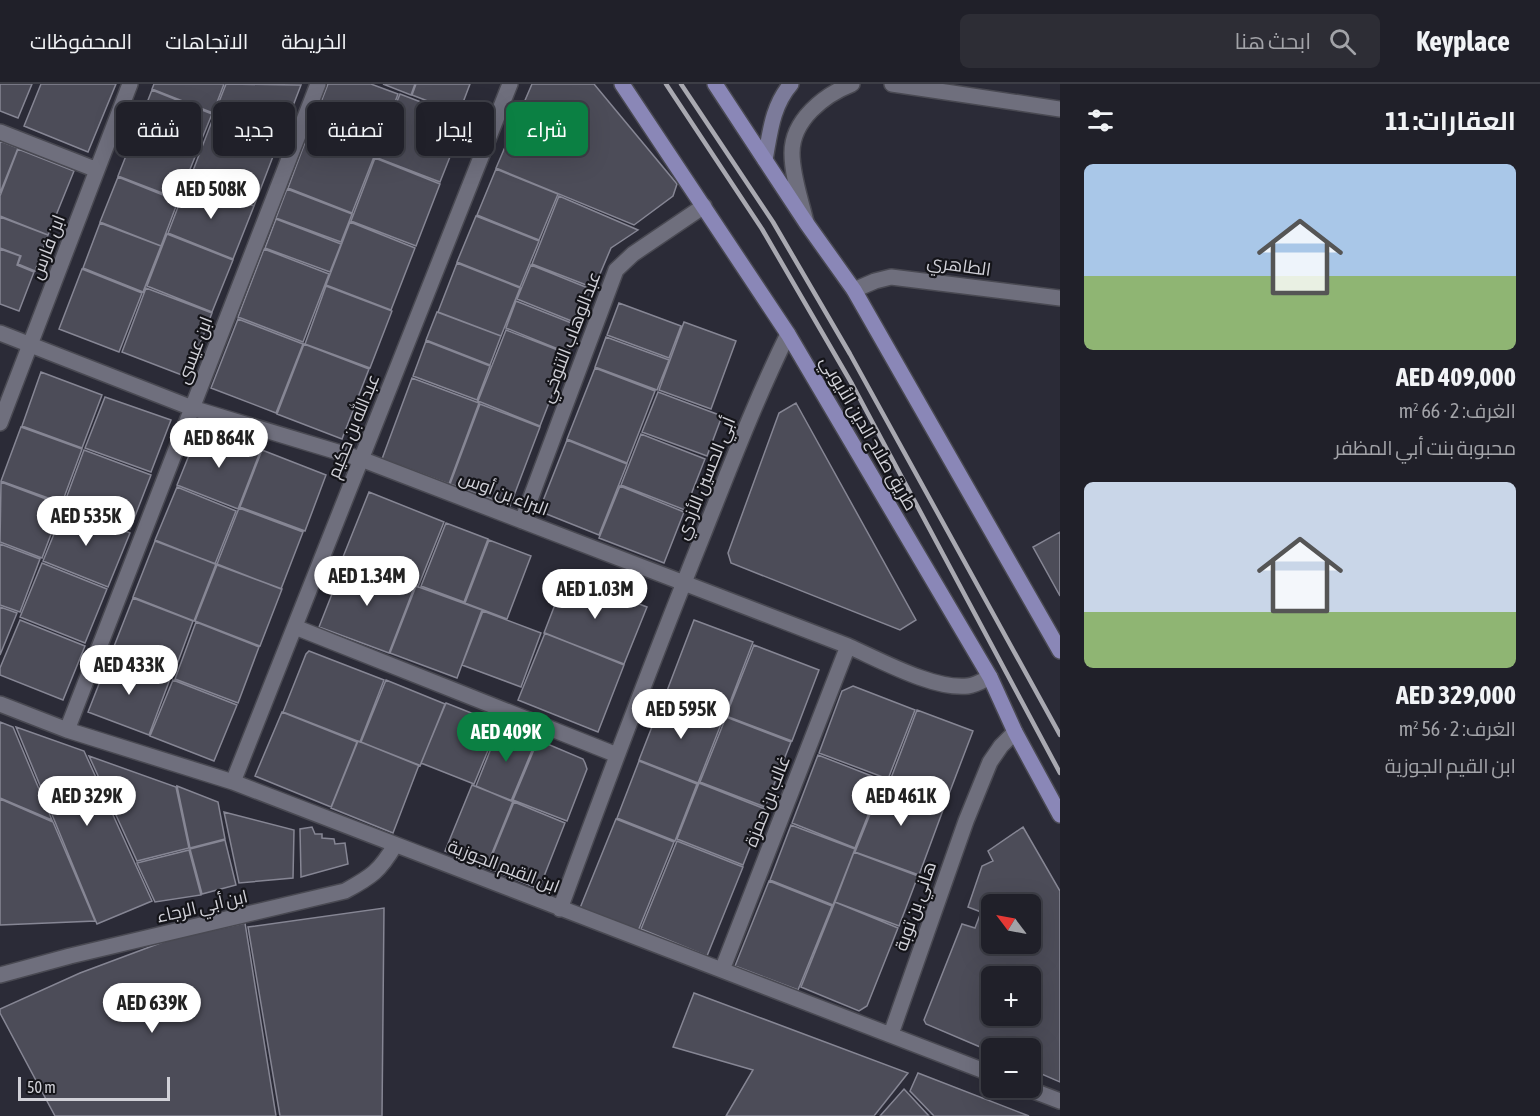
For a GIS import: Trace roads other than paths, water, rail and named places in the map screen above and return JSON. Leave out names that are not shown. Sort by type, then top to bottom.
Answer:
[{"type":"main road","name":"طريق صلاح الدين الأيوبي","points":[[622,84],[788,334],[990,677],[1015,732],[1060,815]]},
{"type":"main road","points":[[715,84],[807,224],[854,290],[1060,651]]},
{"type":"main road","points":[[765,160],[773,115],[784,92],[791,84]]},
{"type":"street","name":"ابن فارس","points":[[0,423],[130,84]]},
{"type":"street","name":"ابن عيسى","points":[[67,730],[318,84]]},
{"type":"street","name":"عبدالله بن حكيم","points":[[233,782],[510,84]]},
{"type":"street","points":[[807,224],[793,165],[792,144],[801,125],[816,106],[831,93],[852,84]]},
{"type":"street","points":[[892,84],[1060,109]]},
{"type":"street","points":[[0,132],[97,171]]},
{"type":"street","name":"عبدالوهاب التنوخي","points":[[522,521],[616,270],[633,254],[704,206]]},
{"type":"street","name":"الطاهري","points":[[854,290],[891,277],[1060,298]]},
{"type":"street","name":"البراء بن أوس","points":[[0,333],[192,408],[361,459],[848,646],[912,674],[950,686],[970,686],[990,677]]},
{"type":"street","name":"أبي الحسين الأزدي","points":[[560,909],[684,583],[764,382],[788,334]]},
{"type":"street","points":[[295,627],[617,755]]},
{"type":"street","name":"غالب بن حمزة","points":[[722,970],[848,646]]},
{"type":"street","name":"ابن القيم الجوزية","points":[[0,704],[67,730],[233,782],[981,1070]]},
{"type":"street","name":"هاني بن توبة","points":[[891,1034],[966,821],[990,762],[1015,732]]},
{"type":"street","name":"ابن أبي الرجاء","points":[[0,975],[70,956],[345,891],[369,878],[383,865],[394,845]]},
{"type":"street","points":[[1041,1094],[1060,1101]]},
{"type":"railway","points":[[666,84],[762,229],[852,384],[1060,773]]},
{"type":"railway","points":[[681,84],[773,222],[850,354],[1060,735]]}]
